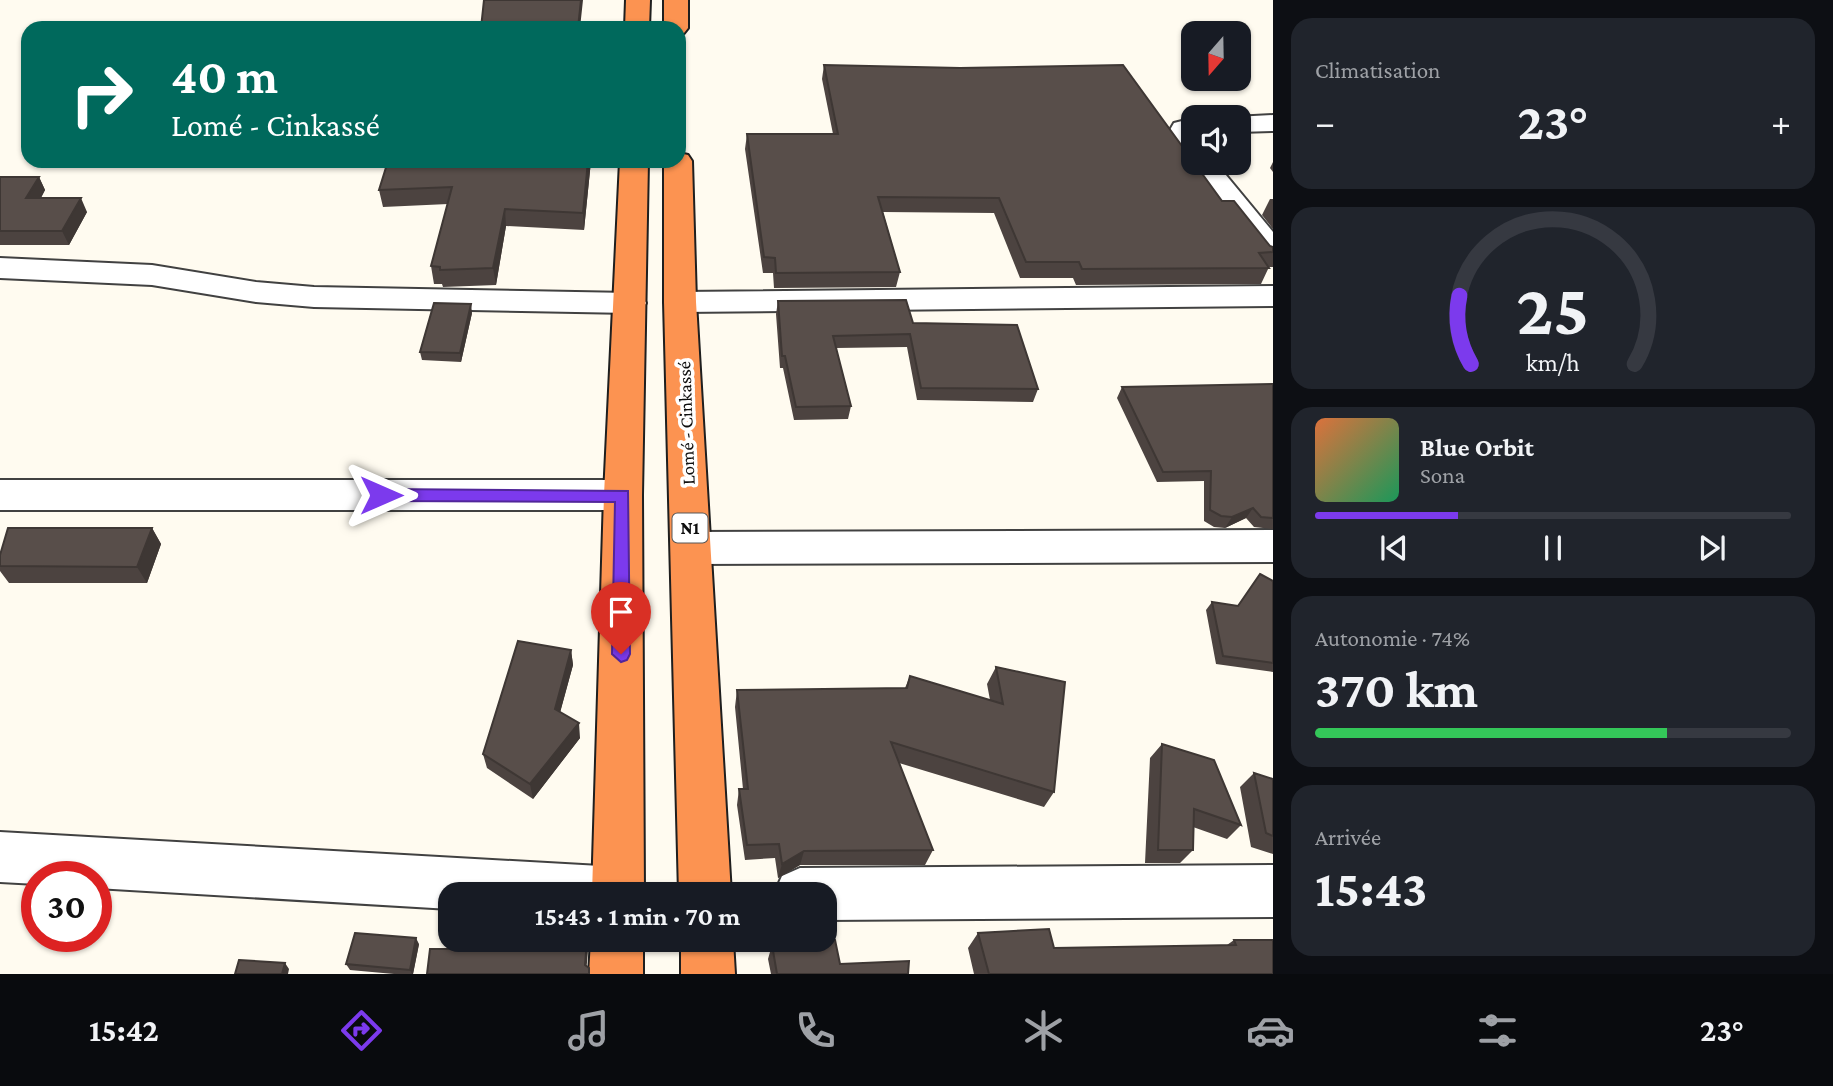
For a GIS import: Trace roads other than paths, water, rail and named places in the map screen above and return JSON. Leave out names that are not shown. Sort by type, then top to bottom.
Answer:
[{"type":"highway","points":[[637,21],[638,0]]},
{"type":"highway","points":[[676,0],[676,21]]},
{"type":"highway","points":[[618,882],[623,495],[634,168]]},
{"type":"highway","name":"Lomé - Cinkassé","points":[[678,168],[680,302],[705,882]]},
{"type":"highway","points":[[616,974],[617,952]]},
{"type":"highway","points":[[708,952],[709,974]]},
{"type":"street","points":[[1251,124],[1273,123]]},
{"type":"street","points":[[1210,175],[1273,252]]},
{"type":"street","points":[[0,268],[152,275],[293,296],[630,303]]},
{"type":"street","points":[[680,302],[1273,296]]},
{"type":"street","points":[[0,495],[623,495]]},
{"type":"street","points":[[691,548],[1273,546]]},
{"type":"street","points":[[0,857],[438,894]]},
{"type":"street","points":[[837,894],[1273,891]]}]
